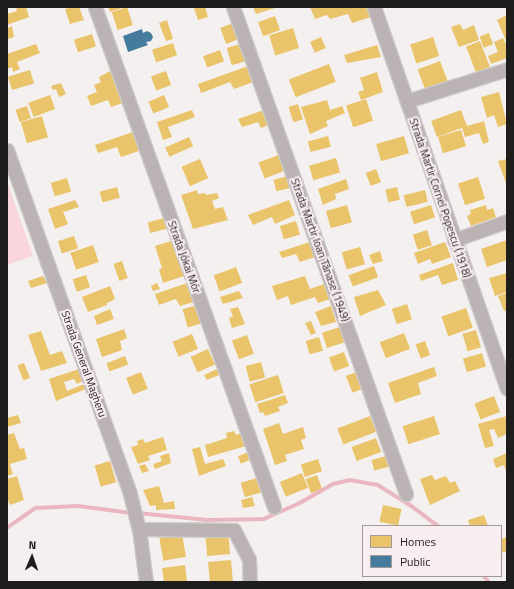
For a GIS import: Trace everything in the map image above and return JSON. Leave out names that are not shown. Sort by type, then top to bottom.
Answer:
[{"type":"street","name":"Strada Jókai Mór","points":[[95,7],[274,507]]},
{"type":"street","name":"Strada Martir Ioan Tănase (1949)","points":[[233,7],[406,494]]},
{"type":"street","name":"Strada Martir Cornel Popescu (1918)","points":[[374,7],[454,240],[505,375],[507,389]]},
{"type":"street","points":[[407,101],[507,69]]},
{"type":"street","name":"Strada General Magheru","points":[[7,150],[130,494],[139,529],[146,582]]},
{"type":"street","points":[[454,240],[507,221]]},
{"type":"street","points":[[139,529],[234,530],[249,560],[250,582]]},
{"type":"shaded area","points":[[7,181],[33,256],[7,265]]},
{"type":"building: Homes","points":[[16,7],[26,7],[29,17],[7,25],[7,14],[17,11]]},
{"type":"building: Homes","points":[[79,7],[84,20],[70,24],[65,9]]},
{"type":"building: Homes","points":[[108,7],[124,7],[110,12]]},
{"type":"building: Homes","points":[[127,7],[133,25],[118,30],[112,12]]},
{"type":"building: Homes","points":[[205,7],[208,17],[198,20],[194,8]]},
{"type":"building: Homes","points":[[253,7],[278,7],[256,14]]},
{"type":"building: Homes","points":[[310,7],[366,7],[371,17],[352,23],[348,14],[330,19],[327,15],[315,19]]},
{"type":"building: Homes","points":[[507,15],[507,43],[497,20]]},
{"type":"building: Homes","points":[[275,16],[280,30],[263,36],[258,22]]},
{"type":"building: Homes","points":[[167,20],[173,39],[166,41],[159,23]]},
{"type":"building: Homes","points":[[236,22],[242,38],[226,44],[220,28]]},
{"type":"building: Homes","points":[[460,24],[463,30],[474,25],[479,40],[459,47],[451,27]]},
{"type":"building: Homes","points":[[12,26],[14,37],[8,39],[8,28]]},
{"type":"building: Homes","points":[[293,28],[299,48],[275,55],[269,35]]},
{"type":"building: Homes","points":[[489,33],[493,44],[484,48],[480,36]]},
{"type":"building: Homes","points":[[92,34],[96,46],[78,52],[74,40]]},
{"type":"building: Homes","points":[[321,37],[326,48],[315,53],[310,42]]},
{"type":"building: Homes","points":[[433,37],[439,56],[416,63],[410,44]]},
{"type":"building: Homes","points":[[503,38],[507,46],[507,58],[491,64],[488,56],[498,52],[494,42]]},
{"type":"building: Homes","points":[[480,41],[490,67],[476,73],[466,46]]},
{"type":"building: Homes","points":[[173,43],[177,55],[156,62],[152,50]]},
{"type":"building: Homes","points":[[244,43],[249,60],[232,65],[227,48]]},
{"type":"building: Homes","points":[[36,44],[40,53],[17,62],[20,69],[13,72],[12,67],[7,69],[7,54]]},
{"type":"building: Homes","points":[[377,45],[381,57],[347,63],[344,55]]},
{"type":"building: Homes","points":[[220,50],[224,61],[207,67],[203,56]]},
{"type":"building: Homes","points":[[440,61],[448,82],[425,90],[418,70]]},
{"type":"building: Homes","points":[[329,64],[336,82],[296,97],[289,79]]},
{"type":"building: Homes","points":[[251,65],[256,81],[234,89],[230,82],[201,93],[198,84]]},
{"type":"building: Homes","points":[[114,69],[126,102],[111,107],[108,100],[91,106],[87,96],[97,92],[94,85],[101,82],[99,77]]},
{"type":"building: Homes","points":[[30,70],[34,83],[12,90],[8,77]]},
{"type":"building: Homes","points":[[166,71],[171,85],[156,91],[151,76]]},
{"type":"building: Homes","points":[[377,72],[383,92],[361,100],[358,92],[364,90],[360,78]]},
{"type":"building: Homes","points":[[61,83],[66,94],[59,97],[56,89],[53,90],[51,86]]},
{"type":"building: Homes","points":[[499,92],[507,124],[498,127],[494,115],[487,118],[481,97]]},
{"type":"building: Homes","points":[[50,95],[55,109],[34,117],[28,103]]},
{"type":"building: Homes","points":[[164,95],[169,107],[153,114],[148,102]]},
{"type":"building: Homes","points":[[366,99],[373,121],[353,127],[346,105]]},
{"type":"building: Homes","points":[[327,100],[330,110],[342,106],[345,113],[326,121],[328,126],[310,134],[301,107]]},
{"type":"building: Homes","points":[[298,104],[303,119],[293,122],[288,107]]},
{"type":"building: Homes","points":[[27,106],[31,118],[20,122],[16,110]]},
{"type":"building: Homes","points":[[192,110],[195,117],[168,127],[172,137],[163,140],[157,122]]},
{"type":"building: Homes","points":[[264,110],[269,125],[261,128],[258,122],[242,127],[238,119]]},
{"type":"building: Homes","points":[[461,110],[467,126],[484,121],[489,142],[483,144],[479,133],[465,137],[462,128],[437,137],[431,121]]},
{"type":"building: Homes","points":[[42,116],[48,137],[27,143],[21,122]]},
{"type":"building: Homes","points":[[461,130],[466,146],[443,153],[438,137]]},
{"type":"building: Homes","points":[[133,132],[139,151],[121,157],[117,147],[98,153],[95,145]]},
{"type":"building: Homes","points":[[328,136],[331,147],[311,152],[308,141]]},
{"type":"building: Homes","points":[[404,136],[409,153],[381,161],[376,144]]},
{"type":"building: Homes","points":[[189,137],[193,146],[169,157],[165,148]]},
{"type":"building: Homes","points":[[281,154],[287,170],[265,178],[259,163]]},
{"type":"building: Homes","points":[[336,158],[340,172],[313,180],[309,166]]},
{"type":"building: Homes","points":[[200,159],[208,178],[190,186],[182,167]]},
{"type":"building: Homes","points":[[507,159],[507,186],[498,161]]},
{"type":"building: Homes","points":[[376,169],[381,182],[371,186],[366,173]]},
{"type":"building: Homes","points":[[288,176],[291,188],[276,191],[273,180]]},
{"type":"building: Homes","points":[[478,177],[485,199],[465,205],[458,183]]},
{"type":"building: Homes","points":[[67,178],[71,191],[55,196],[51,183]]},
{"type":"building: Homes","points":[[346,179],[349,189],[335,194],[336,199],[323,205],[318,189]]},
{"type":"building: Homes","points":[[117,187],[120,198],[102,202],[100,192]]},
{"type":"building: Homes","points":[[397,187],[400,200],[388,202],[385,190]]},
{"type":"building: Homes","points":[[197,190],[198,194],[205,193],[206,195],[217,193],[219,198],[212,201],[215,209],[223,207],[228,220],[193,229],[181,195]]},
{"type":"building: Homes","points":[[425,190],[428,202],[407,207],[404,195]]},
{"type":"building: Homes","points":[[75,200],[79,207],[63,212],[68,224],[55,229],[48,209]]},
{"type":"building: Homes","points":[[289,200],[295,215],[275,224],[272,217],[253,225],[248,215]]},
{"type":"building: Homes","points":[[347,205],[352,222],[331,228],[326,211]]},
{"type":"building: Homes","points":[[431,205],[435,217],[414,224],[410,212]]},
{"type":"building: Homes","points":[[486,205],[487,210],[493,208],[496,217],[471,226],[467,216],[471,214],[470,210]]},
{"type":"building: Homes","points":[[164,218],[167,229],[150,233],[148,222]]},
{"type":"building: Homes","points":[[296,221],[300,234],[284,239],[280,226]]},
{"type":"building: Homes","points":[[427,230],[432,245],[418,250],[413,235]]},
{"type":"building: Homes","points":[[74,236],[78,248],[62,254],[58,241]]},
{"type":"building: Homes","points":[[507,240],[507,260],[487,267],[481,249]]},
{"type":"building: Homes","points":[[171,241],[184,276],[163,283],[159,269],[162,268],[155,246]]},
{"type":"building: Homes","points":[[310,242],[315,257],[300,262],[296,254],[282,258],[279,252]]},
{"type":"building: Homes","points":[[445,242],[451,257],[432,264],[430,259],[418,264],[414,253]]},
{"type":"building: Homes","points":[[93,245],[99,262],[76,270],[70,253]]},
{"type":"building: Homes","points":[[360,247],[365,264],[347,270],[342,252]]},
{"type":"building: Homes","points":[[380,251],[383,261],[373,264],[369,255]]},
{"type":"building: Homes","points":[[122,261],[128,278],[119,281],[113,264]]},
{"type":"building: Homes","points":[[453,263],[458,280],[442,285],[438,275],[421,281],[419,275]]},
{"type":"building: Homes","points":[[374,266],[378,277],[353,287],[349,275]]},
{"type":"building: Homes","points":[[236,267],[242,283],[220,291],[214,276]]},
{"type":"building: Homes","points":[[507,273],[507,292],[495,296],[489,278]]},
{"type":"building: Homes","points":[[86,275],[90,287],[77,292],[73,279]]},
{"type":"building: Homes","points":[[43,276],[47,283],[31,288],[28,281]]},
{"type":"building: Homes","points":[[305,276],[310,289],[324,284],[330,299],[318,303],[315,297],[291,305],[288,296],[277,300],[272,286]]},
{"type":"building: Homes","points":[[157,283],[160,289],[153,291],[151,286]]},
{"type":"building: Homes","points":[[187,283],[194,302],[180,306],[176,299],[159,305],[155,294]]},
{"type":"building: Homes","points":[[110,286],[115,299],[107,303],[107,305],[88,312],[82,297]]},
{"type":"building: Homes","points":[[378,290],[386,305],[360,316],[354,297]]},
{"type":"building: Homes","points":[[239,291],[243,298],[223,304],[220,297]]},
{"type":"building: Homes","points":[[507,293],[507,310],[504,311],[498,296]]},
{"type":"building: Homes","points":[[407,304],[412,319],[397,324],[392,309]]},
{"type":"building: Homes","points":[[197,305],[202,323],[188,327],[183,309]]},
{"type":"building: Homes","points":[[331,306],[336,322],[321,326],[315,312]]},
{"type":"building: Homes","points":[[238,307],[245,324],[232,328],[229,318],[233,316],[230,309]]},
{"type":"building: Homes","points":[[466,308],[473,328],[448,336],[441,316]]},
{"type":"building: Homes","points":[[110,309],[114,319],[97,325],[94,316]]},
{"type":"building: Homes","points":[[311,321],[316,333],[311,335],[305,323]]},
{"type":"building: Homes","points":[[340,327],[345,342],[327,348],[322,333]]},
{"type":"building: Homes","points":[[124,329],[127,338],[120,341],[122,350],[102,357],[96,339]]},
{"type":"building: Homes","points":[[476,330],[481,347],[468,351],[463,334]]},
{"type":"building: Homes","points":[[41,331],[50,355],[62,351],[67,363],[41,371],[28,335]]},
{"type":"building: Homes","points":[[404,333],[410,349],[386,358],[380,342]]},
{"type":"building: Homes","points":[[192,334],[198,349],[179,357],[173,342]]},
{"type":"building: Homes","points":[[247,335],[254,354],[239,359],[232,340]]},
{"type":"building: Homes","points":[[319,337],[323,350],[310,354],[306,341]]},
{"type":"building: Homes","points":[[425,341],[430,355],[421,359],[416,344]]},
{"type":"building: Homes","points":[[208,349],[215,365],[198,372],[191,357]]},
{"type":"building: Homes","points":[[344,352],[349,366],[334,372],[329,357]]},
{"type":"building: Homes","points":[[482,353],[486,366],[467,372],[463,359]]},
{"type":"building: Homes","points":[[125,356],[128,364],[110,372],[106,363]]},
{"type":"building: Homes","points":[[261,362],[265,377],[250,382],[246,366]]},
{"type":"building: Homes","points":[[24,363],[30,378],[24,380],[18,366]]},
{"type":"building: Homes","points":[[434,367],[437,376],[418,383],[421,394],[395,403],[388,383]]},
{"type":"building: Homes","points":[[79,369],[83,381],[77,384],[74,379],[64,382],[67,391],[84,384],[86,389],[56,401],[49,379]]},
{"type":"building: Homes","points":[[217,369],[219,375],[207,380],[204,375]]},
{"type":"building: Homes","points":[[141,372],[148,389],[133,395],[126,378]]},
{"type":"building: Homes","points":[[356,372],[363,389],[353,393],[346,376]]},
{"type":"building: Homes","points":[[278,375],[284,393],[255,402],[249,384]]},
{"type":"building: Homes","points":[[285,395],[288,403],[278,407],[280,411],[265,416],[263,412],[260,413],[257,404]]},
{"type":"building: Homes","points":[[494,396],[500,412],[480,419],[474,404]]},
{"type":"building: Homes","points":[[18,415],[21,423],[7,427],[7,418]]},
{"type":"building: Homes","points":[[370,416],[376,432],[343,444],[337,429]]},
{"type":"building: Homes","points":[[434,416],[440,434],[408,444],[403,426]]},
{"type":"building: Homes","points":[[507,416],[507,434],[498,438],[494,429],[489,430],[494,446],[485,448],[478,424]]},
{"type":"building: Homes","points":[[279,423],[283,434],[303,427],[306,438],[301,440],[304,449],[285,455],[287,461],[275,465],[263,429]]},
{"type":"building: Homes","points":[[234,431],[236,435],[242,433],[246,446],[208,457],[205,445],[227,438],[226,433]]},
{"type":"building: Homes","points":[[14,433],[20,449],[24,448],[27,459],[10,464],[13,474],[7,476],[7,435]]},
{"type":"building: Homes","points":[[163,437],[167,450],[148,456],[150,460],[138,464],[131,447],[138,445],[137,441],[143,439],[145,443]]},
{"type":"building: Homes","points":[[376,438],[381,452],[357,461],[352,447]]},
{"type":"building: Homes","points":[[200,447],[205,464],[223,459],[226,466],[199,476],[192,449]]},
{"type":"building: Homes","points":[[248,452],[251,459],[241,464],[238,456]]},
{"type":"building: Homes","points":[[169,453],[171,463],[155,469],[153,464],[162,461],[160,456]]},
{"type":"building: Homes","points":[[507,453],[507,474],[504,465],[496,468],[493,459]]},
{"type":"building: Homes","points":[[386,456],[389,467],[374,471],[372,460]]},
{"type":"building: Homes","points":[[318,459],[322,471],[305,477],[301,465]]},
{"type":"building: Homes","points":[[110,461],[116,482],[101,487],[95,465]]},
{"type":"building: Homes","points":[[145,464],[149,471],[142,473],[139,466]]},
{"type":"building: Homes","points":[[302,473],[308,488],[286,497],[280,482]]},
{"type":"building: Homes","points":[[317,475],[322,489],[311,493],[306,479]]},
{"type":"building: Homes","points":[[432,475],[435,480],[446,476],[450,483],[455,481],[460,491],[430,505],[420,479]]},
{"type":"building: Homes","points":[[17,476],[24,500],[10,505],[7,498],[7,479]]},
{"type":"building: Homes","points":[[257,478],[261,492],[245,497],[241,483]]},
{"type":"building: Homes","points":[[159,486],[164,503],[174,501],[175,509],[156,510],[156,505],[150,506],[143,490]]},
{"type":"building: Homes","points":[[252,497],[255,506],[243,508],[241,500]]},
{"type":"building: Homes","points":[[383,505],[402,509],[398,525],[379,522]]},
{"type":"building: Homes","points":[[484,515],[488,525],[470,525],[468,520]]},
{"type":"building: Homes","points":[[228,530],[230,554],[207,556],[205,532]]},
{"type":"building: Homes","points":[[182,534],[186,557],[163,561],[159,538]]},
{"type":"building: Homes","points":[[507,537],[507,551],[502,553],[502,539]]},
{"type":"building: Homes","points":[[231,560],[233,582],[210,582],[208,562]]},
{"type":"building: Homes","points":[[185,565],[187,582],[164,582],[162,568]]},
{"type":"building: Public","points":[[142,29],[143,33],[147,31],[151,33],[153,37],[151,41],[146,42],[148,45],[128,52],[123,36]]},
{"type":"waterway","points":[[138,513],[207,520],[264,519],[298,504],[333,484],[350,480],[378,485],[409,504],[437,525]]},
{"type":"waterway","points":[[7,528],[36,508],[78,506],[131,513]]},
{"type":"waterway","points":[[485,577],[489,582]]}]
